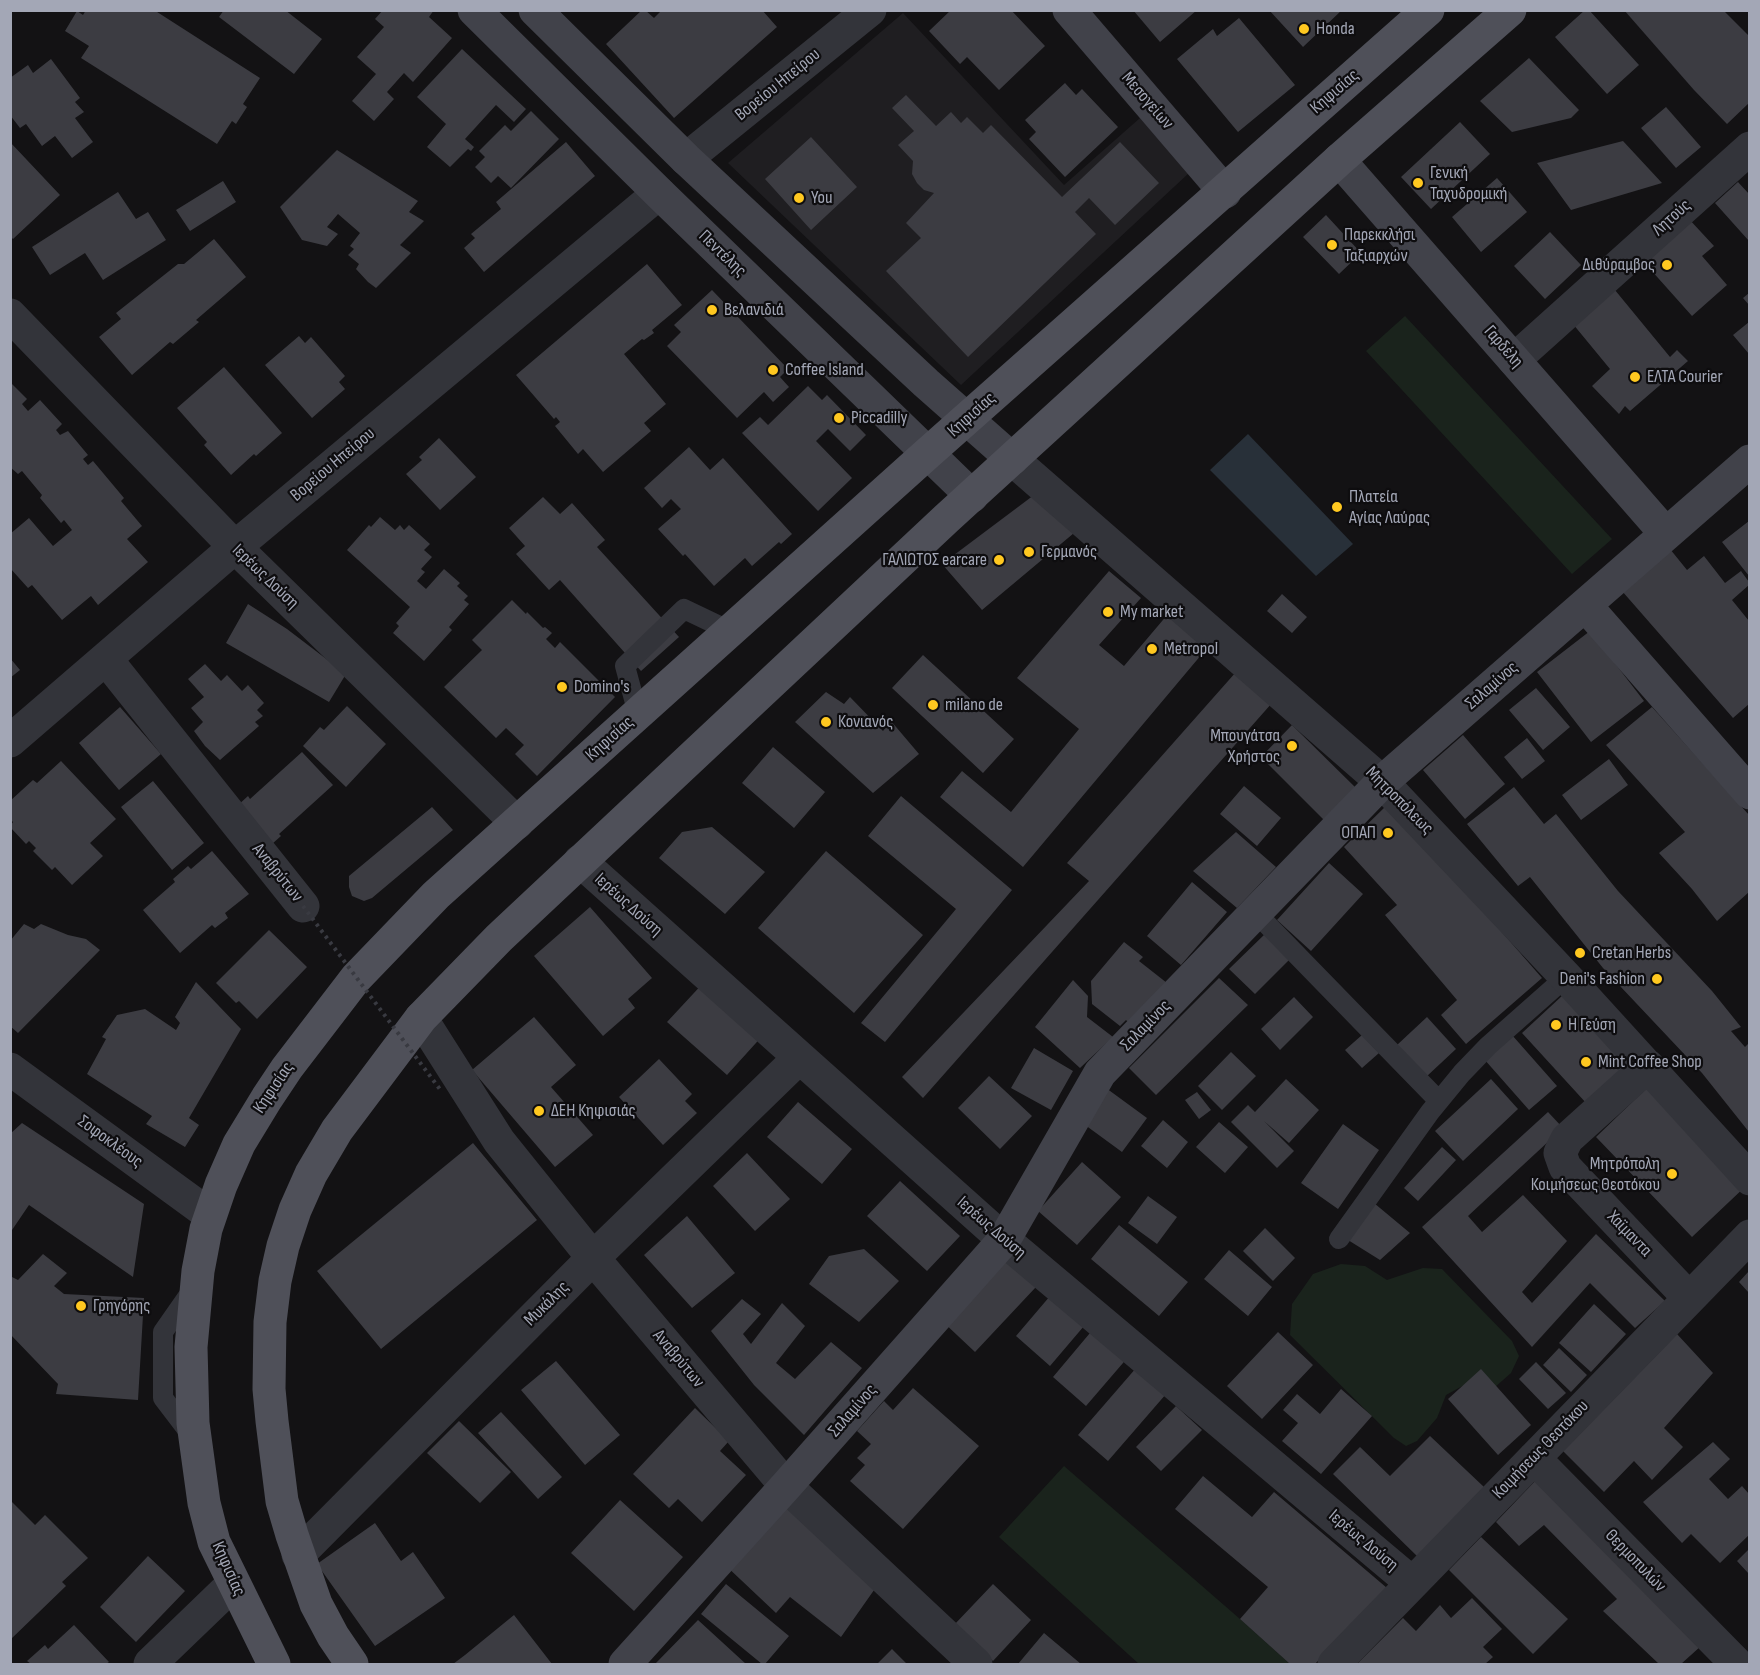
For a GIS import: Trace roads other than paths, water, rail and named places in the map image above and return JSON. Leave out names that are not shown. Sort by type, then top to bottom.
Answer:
[{"type":"main road","name":"Κηφισίας","points":[[274,1665],[214,1542],[204,1503],[193,1423],[191,1347],[196,1285],[206,1229],[220,1185],[239,1144],[287,1068],[356,978],[436,895],[966,419],[1428,10]]},
{"type":"main road","points":[[352,1665],[316,1604],[298,1555],[282,1501],[269,1389],[270,1322],[275,1281],[283,1246],[295,1210],[311,1174],[358,1101],[421,1018],[492,945],[580,861],[1012,459],[1339,160],[1510,10]]},
{"type":"street","name":"Πεντέλης","points":[[474,10],[972,496]]},
{"type":"street","points":[[535,10],[686,159],[1012,459]]},
{"type":"street","name":"Βορείου Ηπείρου","points":[[686,159],[870,10]]},
{"type":"street","name":"Μεσογείων","points":[[1069,10],[1225,192]]},
{"type":"street","name":"Λητούς","points":[[1514,360],[1749,148]]},
{"type":"street","name":"Γαρδέλη","points":[[1339,160],[1666,534]]},
{"type":"street","name":"Βορείου Ηπείρου","points":[[10,741],[235,547],[658,192]]},
{"type":"street","name":"Ιερέως Δούση","points":[[14,325],[235,547],[517,823]]},
{"type":"street","name":"Μητροπόλεως","points":[[1012,459],[1382,782],[1566,977],[1749,1179]]},
{"type":"street","name":"Σαλαμίνος","points":[[625,1665],[1004,1240],[1100,1073],[1382,782],[1749,461]]},
{"type":"street","points":[[1585,605],[1749,793]]},
{"type":"street","name":"Αναβρύτων","points":[[106,659],[303,906]]},
{"type":"street","name":"Ιερέως Δούση","points":[[580,861],[1004,1240],[1412,1583]]},
{"type":"street","name":"Αναβρύτων","points":[[421,1018],[499,1141],[593,1258],[786,1486],[976,1665]]},
{"type":"street","name":"Μυκάλης","points":[[298,1555],[593,1258],[799,1058]]},
{"type":"street","name":"Χαϊμαντα","points":[[1648,1066],[1567,1139],[1560,1153],[1565,1167],[1689,1298]]},
{"type":"street","name":"Σοφοκλέους","points":[[10,1069],[210,1215]]},
{"type":"street","name":"Κοιμήσεως Θεοτόκου","points":[[1334,1665],[1749,1236]]},
{"type":"street","name":"Θερμοπυλών","points":[[1534,1458],[1737,1665]]},
{"type":"street","points":[[150,1665],[233,1584]]},
{"type":"lane","points":[[638,714],[625,666],[684,609],[730,631]]},
{"type":"lane","points":[[1256,913],[1439,1101]]},
{"type":"lane","points":[[1339,1239],[1439,1101],[1462,1073],[1488,1046],[1566,977]]},
{"type":"place","name":"Honda","points":[[1304,29]]},
{"type":"place","name":"Γενική Ταχυδρομική","points":[[1418,183]]},
{"type":"place","name":"You","points":[[799,198]]},
{"type":"place","name":"Παρεκκλήσι Ταξιαρχών","points":[[1332,245]]},
{"type":"place","name":"Διθύραμβος","points":[[1667,265]]},
{"type":"place","name":"Βελανιδιά","points":[[712,310]]},
{"type":"place","name":"Coffee Island","points":[[773,370]]},
{"type":"place","name":"ΕΛΤΑ Courier","points":[[1635,377]]},
{"type":"place","name":"Piccadilly","points":[[839,418]]},
{"type":"place","name":"Πλατεία Αγίας Λαύρας","points":[[1337,507]]},
{"type":"place","name":"Γερμανός","points":[[1029,552]]},
{"type":"place","name":"ΓΑΛΙΩΤΟΣ earcare","points":[[999,560]]},
{"type":"place","name":"My market","points":[[1108,612]]},
{"type":"place","name":"Metropol","points":[[1152,649]]},
{"type":"place","name":"Domino's","points":[[562,687]]},
{"type":"place","name":"milano de","points":[[933,705]]},
{"type":"place","name":"Κονιανός","points":[[826,722]]},
{"type":"place","name":"Μπουγάτσα Χρήστος","points":[[1292,746]]},
{"type":"place","name":"ΟΠΑΠ","points":[[1388,833]]},
{"type":"place","name":"Cretan Herbs","points":[[1580,953]]},
{"type":"place","name":"Deni's Fashion","points":[[1657,979]]},
{"type":"place","name":"Η Γεύση","points":[[1556,1025]]},
{"type":"place","name":"Mint Coffee Shop","points":[[1586,1062]]},
{"type":"place","name":"ΔΕΗ Κηφισιάς","points":[[539,1111]]},
{"type":"place","name":"Μητρόπολη Κοιμήσεως Θεοτόκου","points":[[1672,1174]]},
{"type":"place","name":"Γρηγόρης","points":[[81,1306]]}]
